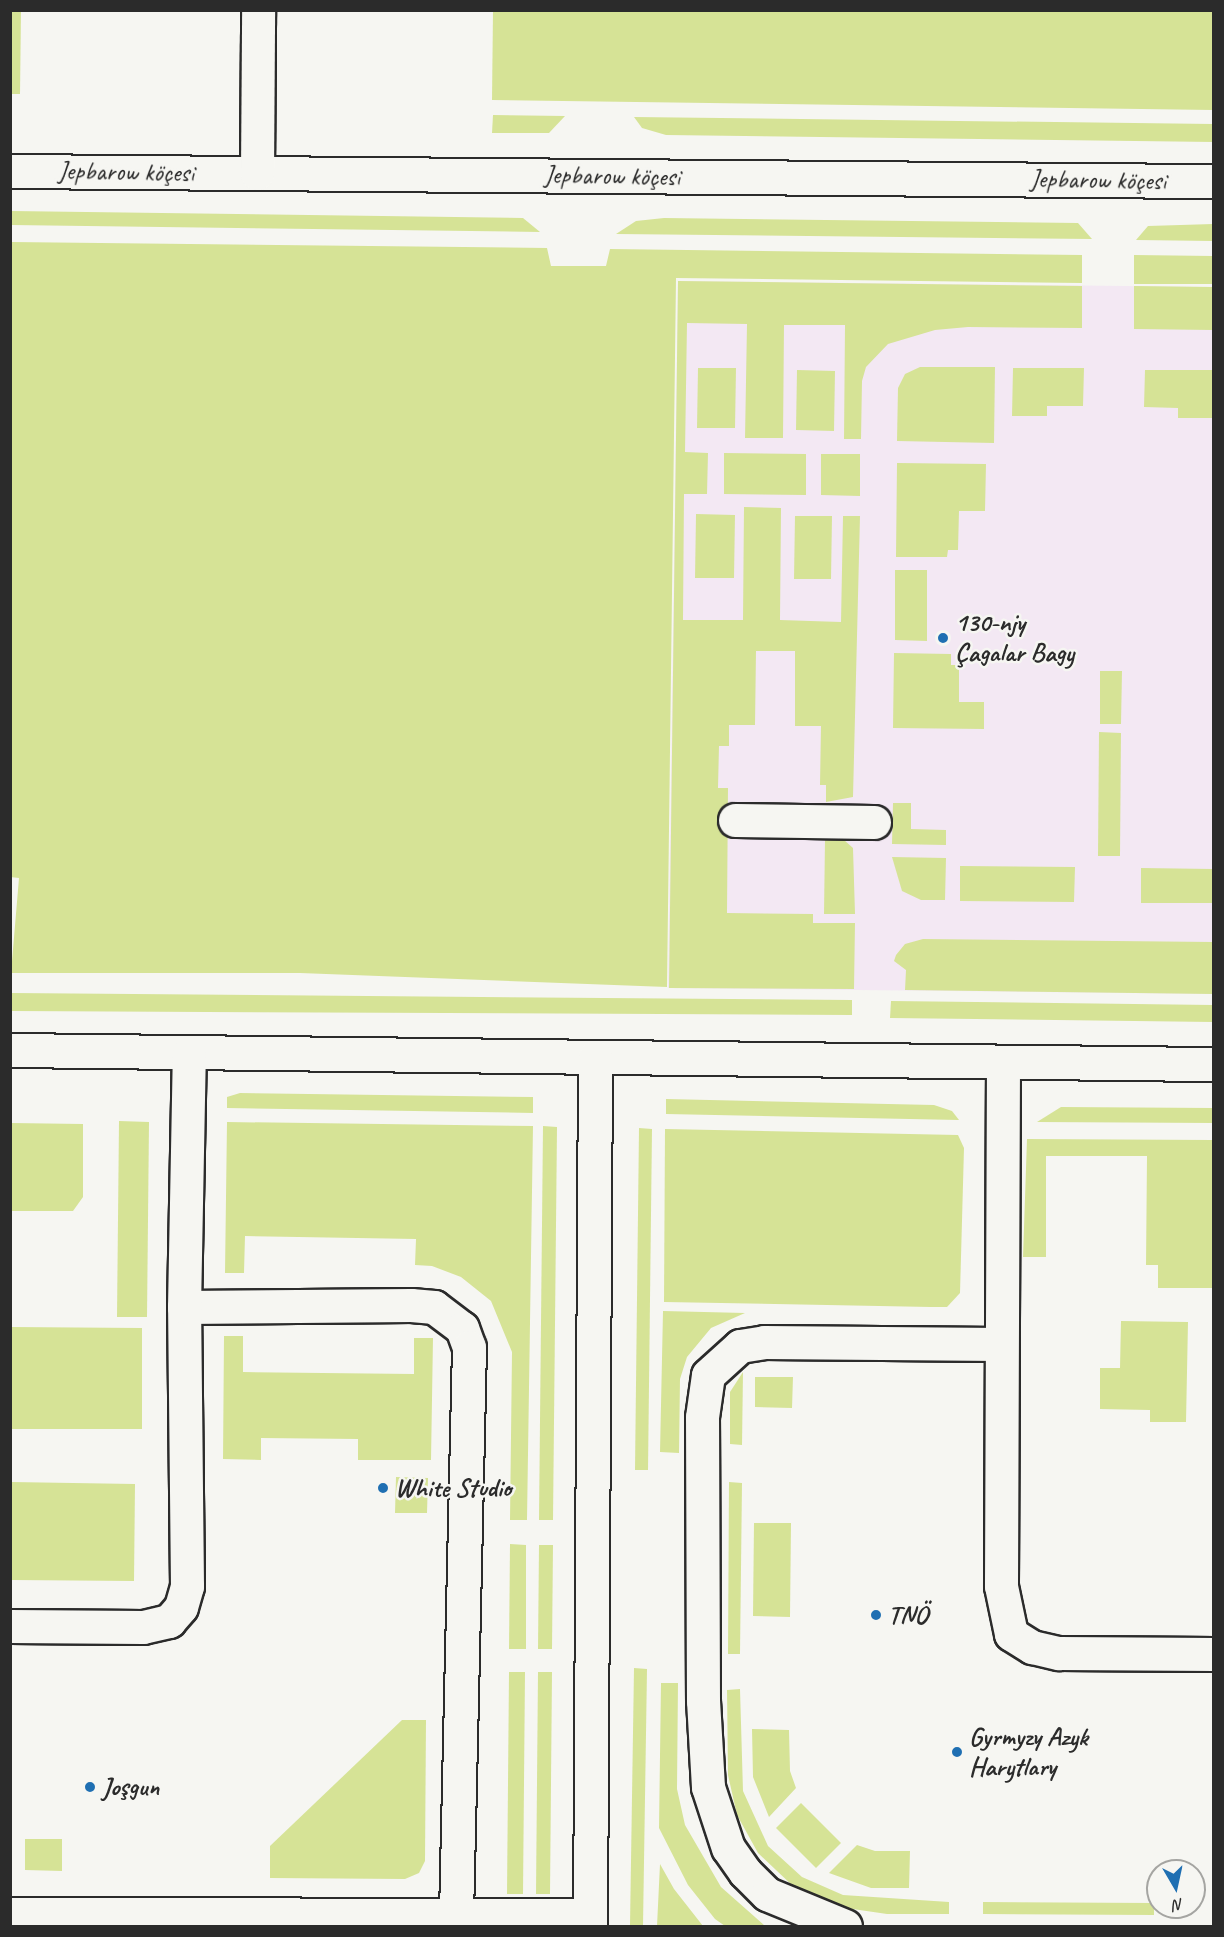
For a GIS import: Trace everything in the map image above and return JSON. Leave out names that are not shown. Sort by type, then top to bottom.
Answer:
[{"type":"street","points":[[257,173],[258,10]]},
{"type":"street","name":"Jepbarow köçesi","points":[[10,171],[1214,181]]},
{"type":"street","points":[[735,820],[874,822]]},
{"type":"street","points":[[10,1050],[1214,1064]]},
{"type":"street","points":[[10,1626],[143,1627],[169,1621],[181,1607],[187,1586],[184,1307],[189,1053]]},
{"type":"street","points":[[10,1914],[456,1915],[590,1921],[596,1057]]},
{"type":"street","points":[[1003,1062],[999,1344],[1001,1586],[1011,1634],[1032,1647],[1059,1653],[1214,1654]]},
{"type":"street","points":[[184,1307],[411,1305],[434,1307],[462,1328],[469,1347],[456,1915]]},
{"type":"street","points":[[845,1926],[767,1894],[745,1872],[728,1848],[708,1787],[702,1535],[703,1397],[708,1375],[740,1346],[764,1342],[999,1344]]},
{"type":"shaded area","name":"130-njy Çagalar Bagy","points":[[678,281],[1213,287],[1213,994],[668,988]]},
{"type":"green space","points":[[11,10],[21,11],[20,94],[11,94]]},
{"type":"green space","points":[[493,11],[1213,11],[1213,110],[492,100]]},
{"type":"green space","points":[[493,115],[565,116],[549,133],[492,133]]},
{"type":"green space","points":[[634,117],[1213,124],[1214,142],[666,135],[642,128]]},
{"type":"green space","points":[[11,211],[523,218],[540,232],[11,225]]},
{"type":"green space","points":[[664,218],[1078,223],[1092,239],[616,234],[636,221]]},
{"type":"green space","points":[[1213,224],[1213,241],[1136,240],[1148,226]]},
{"type":"green space","points":[[11,242],[547,248],[551,266],[606,266],[610,249],[1082,255],[1082,283],[676,278],[667,987],[300,973],[11,973],[19,878],[10,877]]},
{"type":"green space","points":[[1134,255],[1213,256],[1213,284],[1134,284]]},
{"type":"green space","points":[[678,281],[1082,286],[1082,328],[968,327],[935,330],[888,344],[866,367],[862,381],[861,439],[844,439],[845,325],[784,325],[783,438],[745,438],[747,324],[687,323],[685,452],[708,453],[707,494],[684,494],[683,620],[743,620],[744,507],[781,508],[780,620],[841,622],[843,516],[860,516],[853,797],[826,802],[826,785],[820,785],[821,726],[795,726],[795,651],[756,651],[755,725],[729,725],[729,746],[719,746],[718,788],[728,788],[727,913],[813,914],[813,923],[855,923],[854,989],[669,988]]},
{"type":"green space","points":[[1134,286],[1213,287],[1213,330],[1134,329]]},
{"type":"green space","points":[[920,367],[995,367],[994,443],[897,441],[898,388],[905,374]]},
{"type":"green space","points":[[698,368],[736,368],[735,428],[697,428]]},
{"type":"green space","points":[[1013,368],[1084,368],[1083,406],[1047,406],[1047,416],[1012,416]]},
{"type":"green space","points":[[797,370],[835,371],[834,431],[796,430]]},
{"type":"green space","points":[[1145,370],[1213,370],[1213,418],[1178,418],[1178,408],[1144,407]]},
{"type":"green space","points":[[724,453],[806,454],[806,495],[724,494]]},
{"type":"green space","points":[[821,454],[860,454],[860,496],[821,495]]},
{"type":"green space","points":[[897,463],[986,464],[985,511],[959,511],[958,550],[948,550],[947,557],[896,557]]},
{"type":"green space","points":[[696,514],[735,515],[734,578],[695,578]]},
{"type":"green space","points":[[795,516],[832,516],[831,579],[794,579]]},
{"type":"green space","points":[[895,570],[927,570],[927,641],[895,640]]},
{"type":"green space","points":[[894,653],[951,654],[951,665],[959,665],[959,702],[984,702],[984,729],[893,728]]},
{"type":"green space","points":[[1100,671],[1122,671],[1121,724],[1100,724]]},
{"type":"green space","points":[[1099,732],[1121,733],[1120,856],[1098,856]]},
{"type":"green space","points":[[893,803],[911,803],[911,829],[946,830],[946,845],[892,844]]},
{"type":"green space","points":[[825,840],[844,840],[853,848],[855,914],[824,914]]},
{"type":"green space","points":[[892,857],[946,858],[945,900],[921,900],[902,891]]},
{"type":"green space","points":[[960,866],[1075,867],[1074,902],[960,901]]},
{"type":"green space","points":[[1141,868],[1213,869],[1213,903],[1141,903]]},
{"type":"green space","points":[[923,939],[1213,942],[1213,994],[905,990],[906,970],[894,961],[896,955],[905,944]]},
{"type":"green space","points":[[11,993],[852,1000],[852,1015],[11,1011]]},
{"type":"green space","points":[[891,1001],[1213,1005],[1213,1022],[890,1018]]},
{"type":"green space","points":[[240,1093],[533,1097],[533,1113],[227,1108],[227,1097]]},
{"type":"green space","points":[[666,1099],[934,1105],[952,1111],[959,1120],[666,1114]]},
{"type":"green space","points":[[1061,1107],[1213,1108],[1213,1123],[1037,1122]]},
{"type":"green space","points":[[119,1121],[149,1122],[147,1317],[117,1317]]},
{"type":"green space","points":[[227,1122],[533,1126],[527,1520],[510,1520],[512,1352],[491,1301],[461,1277],[432,1266],[415,1265],[416,1239],[245,1236],[244,1273],[225,1273]]},
{"type":"green space","points":[[11,1123],[83,1124],[83,1197],[73,1211],[11,1211]]},
{"type":"green space","points":[[543,1126],[557,1127],[553,1520],[539,1520]]},
{"type":"green space","points":[[639,1128],[652,1129],[648,1470],[635,1470]]},
{"type":"green space","points":[[665,1129],[958,1135],[964,1148],[960,1293],[947,1307],[664,1302]]},
{"type":"green space","points":[[1027,1139],[1213,1140],[1213,1288],[1158,1288],[1158,1265],[1146,1265],[1147,1156],[1046,1156],[1046,1257],[1023,1257]]},
{"type":"green space","points":[[663,1311],[745,1313],[711,1328],[687,1357],[680,1379],[679,1453],[660,1452]]},
{"type":"green space","points":[[1121,1321],[1188,1322],[1186,1422],[1150,1422],[1150,1410],[1100,1409],[1100,1368],[1120,1368]]},
{"type":"green space","points":[[11,1327],[142,1328],[142,1429],[11,1429]]},
{"type":"green space","points":[[224,1336],[243,1336],[243,1372],[414,1374],[414,1338],[433,1338],[431,1460],[358,1460],[358,1439],[261,1438],[261,1460],[223,1459]]},
{"type":"green space","points":[[743,1372],[742,1445],[730,1444],[730,1392]]},
{"type":"green space","points":[[755,1377],[793,1377],[792,1408],[755,1407]]},
{"type":"green space","points":[[396,1477],[428,1478],[427,1513],[395,1513]]},
{"type":"green space","points":[[11,1482],[135,1484],[134,1581],[11,1580]]},
{"type":"green space","points":[[729,1482],[742,1483],[740,1654],[728,1654]]},
{"type":"green space","points":[[754,1523],[791,1523],[790,1617],[753,1616]]},
{"type":"green space","points":[[510,1544],[526,1545],[526,1649],[509,1649]]},
{"type":"green space","points":[[539,1545],[553,1545],[552,1649],[538,1649]]},
{"type":"green space","points":[[634,1668],[647,1669],[643,1926],[630,1926]]},
{"type":"green space","points":[[509,1672],[525,1672],[523,1894],[507,1894]]},
{"type":"green space","points":[[538,1672],[552,1672],[550,1894],[536,1894]]},
{"type":"green space","points":[[661,1683],[678,1683],[677,1789],[685,1825],[721,1887],[765,1926],[725,1926],[715,1919],[688,1885],[659,1828]]},
{"type":"green space","points":[[740,1689],[743,1791],[768,1846],[802,1877],[843,1895],[949,1902],[949,1914],[887,1914],[839,1907],[795,1888],[758,1853],[737,1815],[728,1775],[727,1690]]},
{"type":"green space","points":[[402,1720],[426,1720],[425,1861],[419,1873],[405,1879],[270,1878],[270,1846]]},
{"type":"green space","points":[[752,1729],[789,1730],[790,1771],[796,1788],[769,1817],[753,1777]]},
{"type":"green space","points":[[801,1803],[841,1843],[816,1868],[776,1828]]},
{"type":"green space","points":[[25,1839],[62,1839],[62,1871],[25,1870]]},
{"type":"green space","points":[[857,1845],[875,1851],[910,1851],[909,1888],[871,1888],[829,1873]]},
{"type":"green space","points":[[660,1864],[674,1889],[703,1926],[657,1926]]},
{"type":"green space","points":[[983,1902],[1146,1903],[1146,1915],[983,1914]]},
{"type":"place","name":"130-njy Çagalar Bagy","points":[[943,638]]},
{"type":"place","name":"White Studio","points":[[383,1488]]},
{"type":"place","name":"TNÖ","points":[[876,1615]]},
{"type":"place","name":"Gyrmyzy Azyk Harytlary","points":[[957,1752]]},
{"type":"place","name":"Joşgun","points":[[90,1787]]}]
